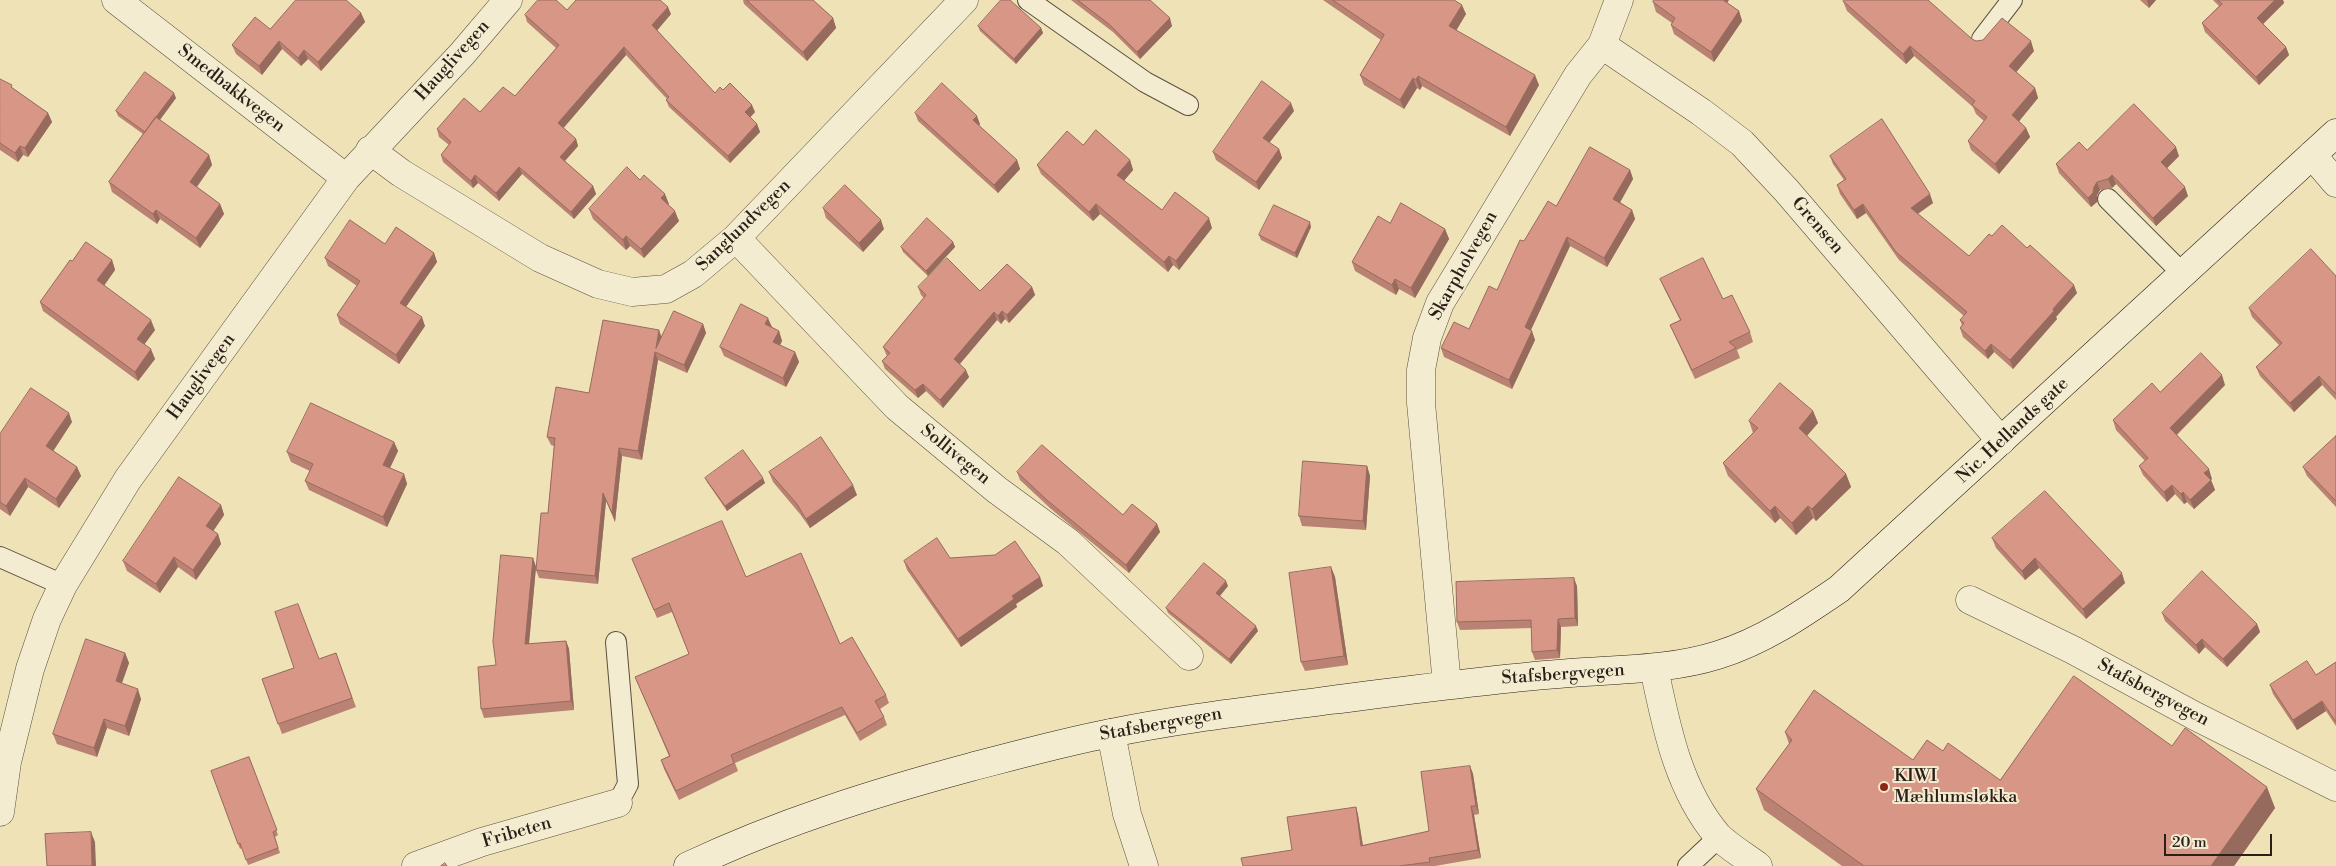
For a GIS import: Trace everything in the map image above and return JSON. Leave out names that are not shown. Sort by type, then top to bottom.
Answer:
[{"type":"street","name":"Smedbakkvegen","points":[[116,0],[346,178]]},
{"type":"street","name":"Hauglivegen","points":[[0,812],[7,762],[30,669],[47,619],[63,585],[128,479],[346,178],[370,150],[462,54],[508,0]]},
{"type":"street","name":"Sanglundvegen","points":[[370,150],[401,173],[540,258],[598,284],[632,292],[666,289],[693,274],[736,238],[964,0]]},
{"type":"street","name":"Skarpholvegen","points":[[1447,685],[1421,403],[1421,370],[1427,338],[1440,304],[1534,145],[1578,75],[1602,45],[1619,0]]},
{"type":"street","name":"Grensen","points":[[1602,45],[1701,112],[1742,143],[1786,190],[2001,441]]},
{"type":"street","name":"Nic. Hellands gate","points":[[1654,668],[1720,655],[1762,638],[1793,621],[1839,589],[2336,133]]},
{"type":"street","points":[[2312,155],[2336,183]]},
{"type":"street","name":"Sollivegen","points":[[736,238],[897,407],[997,490],[1068,542],[1189,656]]},
{"type":"street","name":"Stafsbergvegen","points":[[1970,600],[2073,650],[2195,716],[2336,787]]},
{"type":"street","name":"Stafsbergvegen","points":[[688,866],[794,820],[897,787],[1028,752],[1111,733],[1217,715],[1447,685],[1570,673],[1654,668]]},
{"type":"street","points":[[1654,668],[1668,738],[1699,808],[1719,837],[1758,866]]},
{"type":"street","points":[[1111,733],[1127,814],[1144,866]]},
{"type":"street","name":"Fribeten","points":[[416,866],[482,842],[618,803]]},
{"type":"lane","points":[[1028,0],[1130,72],[1188,104]]},
{"type":"lane","points":[[1982,39],[2012,0]]},
{"type":"lane","points":[[2108,200],[2183,274]]},
{"type":"lane","points":[[0,557],[63,585]]},
{"type":"lane","points":[[616,642],[628,784],[618,803]]},
{"type":"lane","points":[[1688,866],[1719,837]]},
{"type":"building","points":[[296,0],[346,0],[361,13],[318,62],[304,50],[298,58],[279,41],[259,66],[232,45],[255,17],[270,29]]},
{"type":"building","points":[[538,0],[556,0],[567,10],[576,0],[660,0],[668,7],[652,25],[715,93],[720,87],[723,90],[730,83],[752,105],[745,112],[757,124],[728,156],[666,100],[669,97],[624,47],[558,123],[576,139],[560,157],[593,186],[571,212],[519,167],[496,193],[475,175],[471,181],[441,155],[451,142],[437,129],[464,98],[480,112],[503,87],[515,96],[559,45],[525,15]]},
{"type":"building","points":[[747,0],[813,0],[833,18],[803,52]]},
{"type":"building","points":[[1001,0],[1010,0],[1041,28],[1014,59],[978,26]]},
{"type":"building","points":[[1078,0],[1150,0],[1170,18],[1137,52],[1110,25]]},
{"type":"building","points":[[1333,0],[1454,0],[1462,5],[1449,26],[1535,75],[1506,127],[1418,76],[1416,80],[1413,78],[1400,100],[1360,75],[1384,35]]},
{"type":"building","points":[[1654,0],[1723,0],[1739,11],[1711,52],[1671,25],[1675,18],[1653,2]]},
{"type":"building","points":[[1844,0],[1928,0],[1976,41],[1983,40],[2002,18],[2031,41],[2009,66],[2035,88],[2012,115],[2026,128],[1995,164],[1968,141],[1987,117],[1972,105],[1975,101],[1910,46],[1903,54]]},
{"type":"building","points":[[2218,0],[2275,0],[2257,18],[2286,47],[2256,77],[2202,23],[2222,4]]},
{"type":"building","points":[[145,72],[174,93],[145,132],[116,111]]},
{"type":"building","points":[[0,79],[12,85],[11,87],[48,113],[25,148],[20,146],[15,153],[0,143]]},
{"type":"building","points":[[1262,81],[1291,103],[1263,138],[1279,149],[1256,182],[1213,152]]},
{"type":"building","points":[[942,83],[977,116],[973,120],[1017,160],[994,185],[915,113]]},
{"type":"building","points":[[2134,104],[2176,147],[2161,162],[2185,187],[2153,218],[2112,175],[2108,179],[2097,182],[2093,193],[2088,198],[2056,164],[2079,142],[2087,150]]},
{"type":"building","points":[[156,117],[209,155],[190,182],[220,204],[196,238],[156,210],[153,214],[109,182]]},
{"type":"building","points":[[1882,119],[1930,194],[1911,208],[1969,256],[1989,234],[1992,236],[2002,225],[2027,248],[2030,245],[2074,285],[2053,309],[2054,311],[2010,360],[1991,344],[1985,351],[1960,328],[1964,323],[1960,320],[1967,312],[1896,252],[1863,204],[1854,210],[1837,185],[1846,179],[1830,156]]},
{"type":"building","points":[[1096,130],[1130,160],[1117,175],[1162,210],[1175,192],[1209,218],[1176,261],[1169,256],[1164,262],[1096,204],[1089,212],[1037,165],[1067,131],[1083,145]]},
{"type":"building","points":[[1590,147],[1630,170],[1613,199],[1632,210],[1604,258],[1567,237],[1525,327],[1532,331],[1509,380],[1441,348],[1454,322],[1469,329],[1489,286],[1497,290],[1520,240],[1524,241],[1548,201],[1556,206]]},
{"type":"building","points":[[627,167],[640,180],[644,175],[665,194],[661,198],[675,211],[641,249],[626,236],[623,240],[589,209]]},
{"type":"building","points":[[845,185],[881,220],[859,243],[823,208]]},
{"type":"building","points":[[1401,203],[1445,229],[1411,288],[1395,279],[1392,285],[1352,262],[1378,216],[1390,223]]},
{"type":"building","points":[[1274,205],[1310,222],[1295,253],[1259,235]]},
{"type":"building","points":[[927,218],[953,242],[926,271],[901,247]]},
{"type":"building","points":[[350,220],[385,244],[396,227],[434,253],[400,303],[422,317],[396,355],[337,315],[360,281],[325,258]]},
{"type":"building","points":[[86,242],[112,260],[97,280],[151,320],[137,339],[151,349],[135,372],[40,302],[70,260],[72,261]]},
{"type":"building","points":[[2311,249],[2336,276],[2336,394],[2319,376],[2290,403],[2256,367],[2282,343],[2249,308]]},
{"type":"building","points":[[947,258],[980,291],[1007,264],[1032,287],[1007,315],[1002,311],[998,316],[994,312],[954,359],[966,370],[940,400],[923,384],[915,390],[882,361],[890,353],[883,347],[926,295],[918,287]]},
{"type":"building","points":[[1703,258],[1723,299],[1732,295],[1750,332],[1729,342],[1736,348],[1692,370],[1670,325],[1681,320],[1660,279]]},
{"type":"building","points":[[741,304],[768,318],[765,324],[779,331],[773,342],[795,352],[783,378],[720,347]]},
{"type":"building","points":[[674,311],[703,324],[684,365],[655,352],[638,451],[619,448],[612,513],[603,493],[595,576],[536,570],[541,513],[548,513],[555,438],[547,437],[556,387],[589,393],[603,320],[659,330],[656,348]]},
{"type":"building","points":[[2201,353],[2222,375],[2170,428],[2209,469],[2204,473],[2211,480],[2190,500],[2183,492],[2181,494],[2172,485],[2164,492],[2139,466],[2148,458],[2113,420],[2152,383],[2160,392]]},
{"type":"building","points":[[1780,383],[1813,411],[1799,428],[1846,474],[1812,509],[1808,506],[1792,523],[1775,506],[1770,511],[1723,463],[1758,428],[1749,421]]},
{"type":"building","points":[[31,388],[69,413],[46,446],[77,467],[56,499],[25,478],[6,506],[0,502],[0,434]]},
{"type":"building","points":[[311,403],[394,442],[383,465],[404,474],[383,517],[305,481],[313,464],[287,452]]},
{"type":"building","points":[[2336,436],[2336,501],[2303,467]]},
{"type":"building","points":[[821,437],[853,485],[806,519],[797,504],[769,472]]},
{"type":"building","points":[[1042,445],[1123,515],[1132,504],[1157,524],[1126,565],[1048,501],[1017,472]]},
{"type":"building","points":[[743,450],[763,478],[725,506],[705,478]]},
{"type":"building","points":[[1303,461],[1367,466],[1363,521],[1299,516]]},
{"type":"building","points":[[179,477],[221,505],[206,526],[218,534],[193,570],[174,557],[156,584],[123,561]]},
{"type":"building","points":[[2045,491],[2122,573],[2083,609],[2035,558],[2022,571],[1992,538]]},
{"type":"building","points":[[722,521],[746,577],[801,553],[840,644],[852,637],[886,695],[875,701],[884,717],[857,733],[842,707],[731,755],[734,763],[676,791],[661,760],[670,756],[635,677],[689,654],[669,603],[654,610],[632,559]]},
{"type":"building","points":[[937,538],[950,558],[995,555],[1015,541],[1040,577],[1012,596],[1014,599],[958,639],[904,561]]},
{"type":"building","points":[[501,555],[533,558],[525,644],[566,641],[571,701],[481,709],[478,667],[496,665],[493,642]]},
{"type":"building","points":[[1204,563],[1226,581],[1216,593],[1256,626],[1229,659],[1166,608]]},
{"type":"building","points":[[1331,567],[1344,656],[1301,662],[1289,573]]},
{"type":"building","points":[[2202,571],[2257,624],[2223,659],[2202,639],[2196,645],[2162,613]]},
{"type":"building","points":[[1574,578],[1575,618],[1558,619],[1557,650],[1532,652],[1531,620],[1457,622],[1456,582]]},
{"type":"building","points":[[298,604],[319,659],[336,653],[352,698],[278,724],[262,679],[294,668],[275,612]]},
{"type":"building","points":[[86,639],[125,653],[116,681],[138,689],[125,726],[104,719],[94,748],[53,734]]},
{"type":"building","points":[[2307,661],[2316,675],[2336,662],[2336,722],[2322,701],[2293,720],[2270,685]]},
{"type":"building","name":"KIWI Mæhlumsløkka","points":[[2074,676],[2172,746],[2185,728],[2267,787],[2211,866],[1864,866],[1756,789],[1792,740],[1785,732],[1814,690],[1913,760],[1927,740],[1943,751],[1948,743],[2000,780]]},
{"type":"building","points":[[249,757],[277,830],[273,832],[278,848],[246,860],[240,843],[238,844],[211,771]]},
{"type":"building","points":[[1470,766],[1476,806],[1471,806],[1478,850],[1429,858],[1430,862],[1399,866],[1243,866],[1241,858],[1292,850],[1287,817],[1356,807],[1361,846],[1429,831],[1421,772]]},
{"type":"building","points":[[91,832],[92,866],[47,866],[45,834]]},
{"type":"place","name":"KIWI Mæhlumsløkka","points":[[1884,787]]}]
